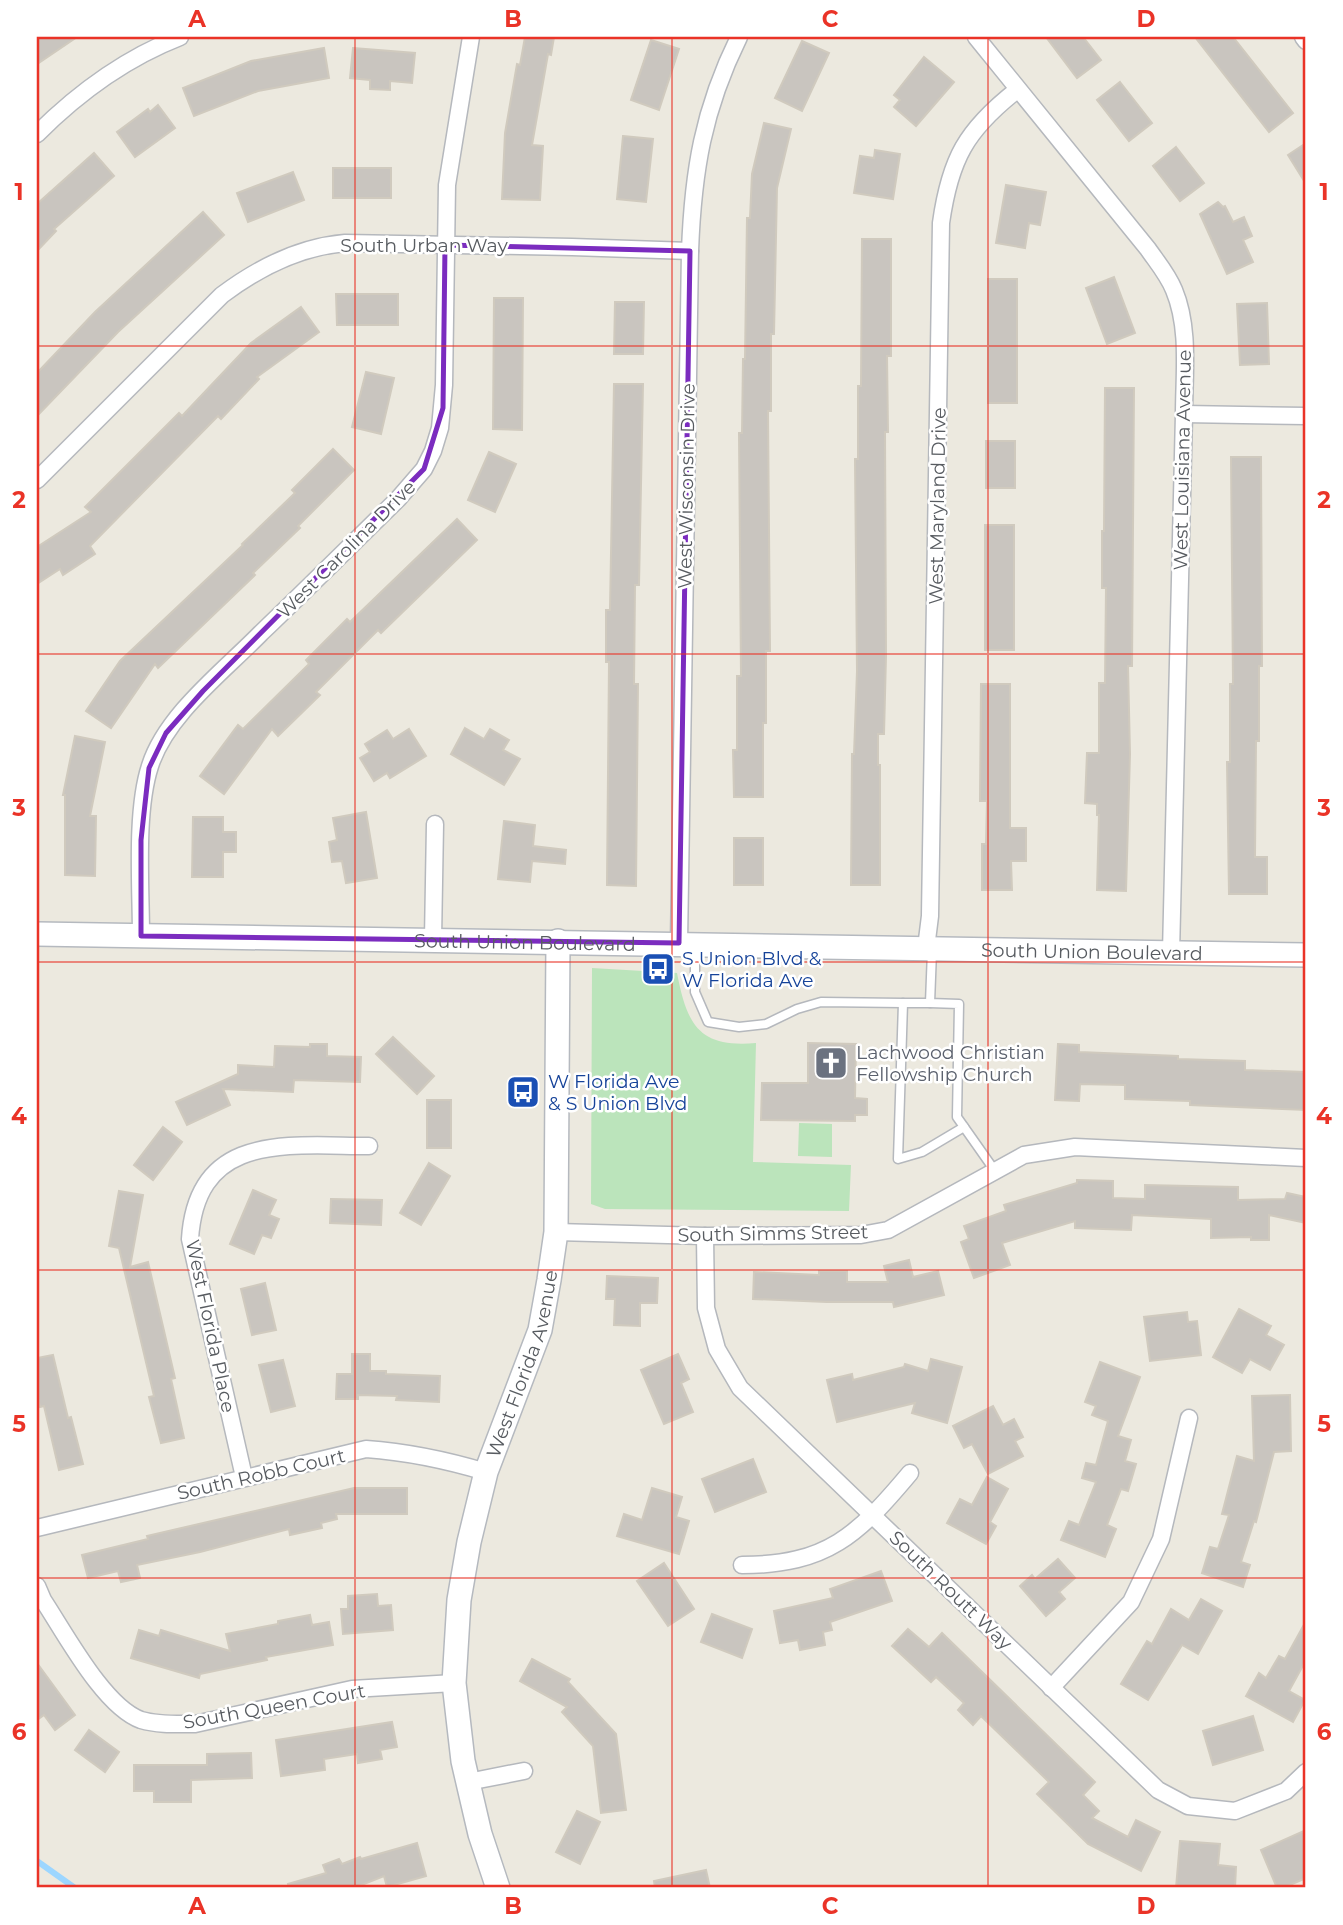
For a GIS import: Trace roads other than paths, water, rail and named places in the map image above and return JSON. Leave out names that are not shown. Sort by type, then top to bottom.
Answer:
[{"type":"main road","name":"South Union Boulevard","points":[[37,934],[1306,955]]},
{"type":"main road","name":"West Florida Avenue","points":[[498,1888],[480,1834],[463,1761],[454,1684],[459,1600],[469,1542],[486,1472],[540,1330],[556,1231],[558,941]]},
{"type":"street","points":[[37,134],[69,104],[114,71],[180,37]]},
{"type":"street","name":"West Carolina Drive","points":[[141,936],[144,790],[149,768],[166,733],[203,691],[398,499],[424,469],[433,451],[440,428],[444,385],[444,245],[449,164],[471,37]]},
{"type":"street","name":"West Wisconsin Drive","points":[[687,943],[690,251],[693,185],[697,157],[717,90],[739,37]]},
{"type":"street","name":"West Louisiana Avenue","points":[[976,37],[1148,249],[1174,290],[1180,309],[1184,333],[1184,414],[1171,953]]},
{"type":"street","points":[[1303,37],[1306,41]]},
{"type":"street","name":"West Maryland Drive","points":[[929,948],[941,223],[948,183],[960,152],[972,132],[991,110],[1017,90]]},
{"type":"street","name":"South Urban Way","points":[[37,480],[222,295],[245,278],[285,258],[326,245],[690,251]]},
{"type":"street","points":[[1184,414],[1306,416]]},
{"type":"street","points":[[433,939],[435,824]]},
{"type":"street","name":"West Florida Place","points":[[244,1477],[190,1239],[192,1213],[197,1198],[217,1170],[247,1152],[285,1146],[369,1146]]},
{"type":"street","name":"South Simms Street","points":[[556,1231],[705,1236],[861,1235],[888,1230],[1024,1155],[1075,1147],[1306,1158]]},
{"type":"street","name":"South Routt Way","points":[[705,1236],[706,1308],[717,1349],[740,1388],[1158,1790],[1188,1806],[1236,1811],[1286,1791],[1306,1772]]},
{"type":"street","points":[[1051,1688],[1131,1602],[1161,1539],[1189,1418]]},
{"type":"street","name":"South Robb Court","points":[[37,1528],[366,1449],[399,1451],[486,1472]]},
{"type":"street","points":[[743,1565],[768,1565],[807,1558],[850,1536],[874,1516],[910,1473]]},
{"type":"street","name":"South Queen Court","points":[[37,1586],[43,1600],[103,1690],[121,1709],[141,1720],[195,1724],[352,1689],[454,1684]]},
{"type":"street","points":[[468,1782],[524,1771]]},
{"type":"lane","points":[[687,943],[695,992],[708,1022],[739,1027],[766,1024],[797,1009],[821,1002],[959,1004],[957,1117],[995,1171]]},
{"type":"lane","points":[[929,948],[930,1003]]},
{"type":"lane","points":[[903,1003],[898,1159],[922,1152],[964,1127]]},
{"type":"waterway","points":[[37,1861],[75,1888]]},
{"type":"place","name":"S Union Blvd & W Florida Ave","points":[[658,969]]},
{"type":"place","name":"Lachwood Christian Fellowship Church","points":[[831,1063]]},
{"type":"place","name":"W Florida Ave & S Union Blvd","points":[[523,1092]]}]
